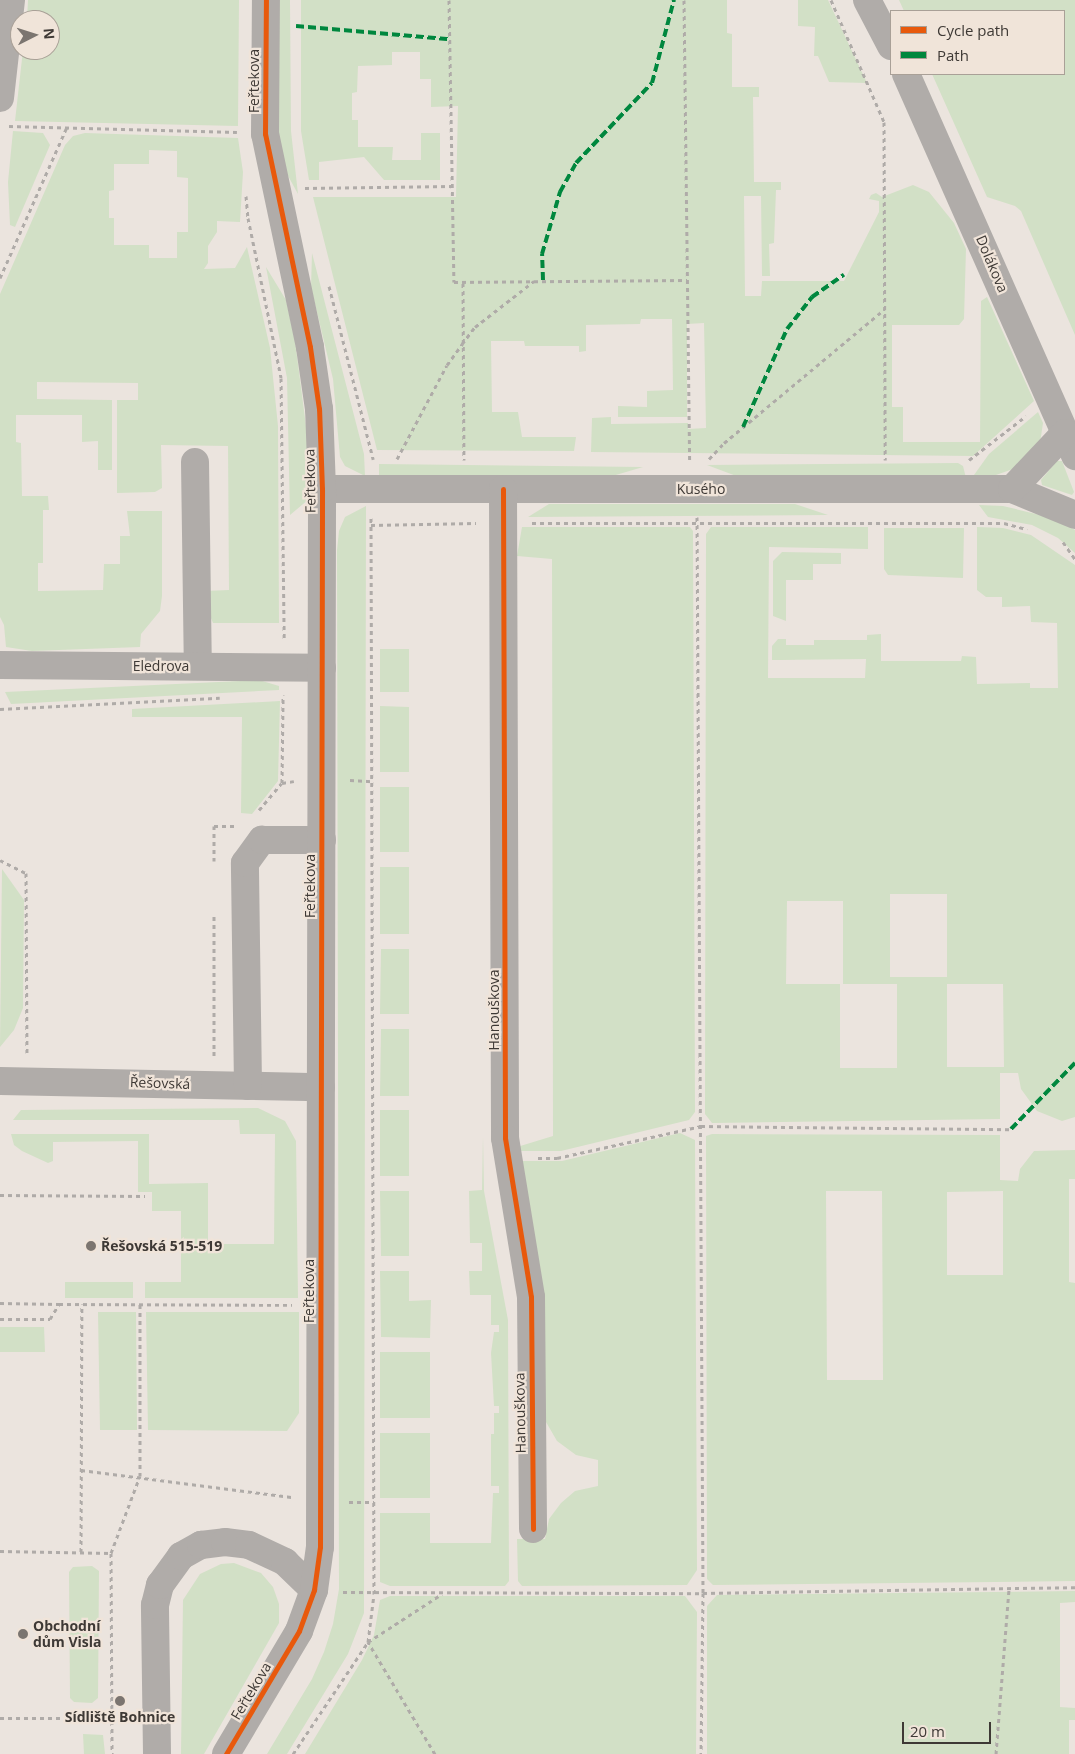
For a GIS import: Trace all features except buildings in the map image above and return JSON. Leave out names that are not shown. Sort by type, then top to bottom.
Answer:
[{"type":"street","points":[[0,98],[11,0]]},
{"type":"street","name":"Feřtekova","points":[[226,1754],[299,1631],[314,1590],[320,1547],[322,489],[319,409],[310,347],[265,134],[266,0]]},
{"type":"street","points":[[867,0],[890,44]]},
{"type":"street","name":"Dolákova","points":[[906,75],[1070,444]]},
{"type":"street","points":[[1012,489],[1070,444]]},
{"type":"street","points":[[195,462],[198,666]]},
{"type":"street","name":"Kusého","points":[[322,489],[1012,489],[1075,515]]},
{"type":"street","name":"Hanouškova","points":[[503,489],[505,522],[505,1138],[530,1297],[533,1529]]},
{"type":"street","name":"Eledrova","points":[[0,665],[322,668]]},
{"type":"street","points":[[248,1086],[245,863],[262,840],[322,840]]},
{"type":"street","name":"Řešovská","points":[[0,1081],[321,1087]]},
{"type":"street","points":[[157,1754],[155,1719],[156,1594],[181,1556],[201,1545],[225,1542],[249,1545],[285,1562],[314,1590]]},
{"type":"path","points":[[449,0],[454,282],[687,280]]},
{"type":"path","points":[[684,0],[690,460],[698,522],[703,1593],[700,1754]]},
{"type":"path","points":[[831,0],[884,122],[885,460]]},
{"type":"path","points":[[0,126],[265,134]]},
{"type":"path","points":[[0,278],[67,127]]},
{"type":"path","points":[[304,180],[307,198]]},
{"type":"path","points":[[305,188],[452,186]]},
{"type":"path","points":[[246,190],[248,218],[281,378],[284,668],[282,783],[258,812]]},
{"type":"path","points":[[327,276],[373,460],[371,525],[374,1594],[368,1642],[435,1754]]},
{"type":"path","points":[[397,460],[447,365],[475,327],[536,280]]},
{"type":"path","points":[[463,283],[464,460]]},
{"type":"path","points":[[709,460],[724,444],[885,309]]},
{"type":"path","points":[[960,460],[970,460],[1050,398]]},
{"type":"path","points":[[373,460],[381,460]]},
{"type":"path","points":[[389,460],[406,460]]},
{"type":"path","points":[[454,460],[474,460]]},
{"type":"path","points":[[680,460],[719,460]]},
{"type":"path","points":[[876,460],[895,460]]},
{"type":"path","points":[[371,525],[505,522],[1004,523],[1031,530]]},
{"type":"path","points":[[1059,537],[1075,559]]},
{"type":"path","points":[[273,696],[283,696]]},
{"type":"path","points":[[0,709],[224,698]]},
{"type":"path","points":[[214,866],[214,826],[238,826]]},
{"type":"path","points":[[0,860],[26,873],[27,1058]]},
{"type":"path","points":[[214,905],[214,1084]]},
{"type":"path","points":[[508,1159],[557,1158],[701,1126],[1011,1128]]},
{"type":"path","points":[[0,1195],[145,1196]]},
{"type":"path","points":[[0,1303],[320,1306]]},
{"type":"path","points":[[0,1319],[50,1319],[59,1304]]},
{"type":"path","points":[[82,1304],[82,1552]]},
{"type":"path","points":[[112,1754],[110,1718],[111,1553],[140,1476],[140,1304]]},
{"type":"path","points":[[81,1470],[140,1476],[320,1501],[374,1502]]},
{"type":"path","points":[[0,1551],[111,1553]]},
{"type":"path","points":[[314,1590],[374,1594],[703,1593],[1075,1587]]},
{"type":"path","points":[[996,1754],[1009,1588]]},
{"type":"path","points":[[293,1754],[368,1642],[443,1594]]},
{"type":"path","points":[[0,1718],[155,1719]]},
{"type":"green space","points":[[28,0],[239,0],[238,126],[15,121],[22,60],[60,60],[60,10],[28,10]]},
{"type":"green space","points":[[278,0],[290,0],[291,131],[298,194],[281,163],[278,139]]},
{"type":"green space","points":[[301,0],[727,0],[727,33],[732,34],[732,87],[759,87],[759,97],[753,97],[754,182],[781,182],[781,190],[776,190],[774,243],[769,244],[770,276],[762,276],[761,196],[744,196],[745,296],[761,296],[762,281],[844,281],[879,212],[879,201],[869,199],[871,195],[876,193],[882,197],[913,185],[929,192],[954,223],[966,249],[964,319],[959,325],[892,325],[892,407],[903,407],[903,442],[980,442],[981,301],[987,297],[1034,401],[973,456],[591,452],[592,418],[611,417],[611,424],[688,423],[688,429],[706,428],[704,323],[687,324],[687,417],[618,417],[618,406],[647,407],[647,391],[673,390],[672,319],[641,319],[640,324],[586,325],[586,351],[579,352],[579,346],[525,346],[524,341],[491,341],[492,412],[518,412],[522,437],[576,437],[574,451],[377,450],[313,197],[456,197],[458,106],[431,107],[431,79],[420,79],[420,52],[392,52],[392,65],[358,66],[357,92],[352,93],[352,120],[358,120],[358,147],[393,147],[392,160],[421,160],[421,133],[440,133],[440,180],[384,180],[364,157],[319,162],[319,180],[309,180],[301,131]]},
{"type":"green space","points":[[798,0],[828,0],[867,83],[829,82],[818,56],[814,56],[815,27],[798,26]]},
{"type":"green space","points":[[899,0],[1075,0],[1075,335],[1021,211],[1015,206],[987,197],[932,75],[1065,75],[1065,10],[904,10]]},
{"type":"green space","points":[[13,131],[43,133],[50,145],[15,227],[10,225],[8,182]]},
{"type":"green space","points":[[85,133],[238,138],[243,172],[240,222],[217,221],[217,232],[208,246],[208,263],[204,269],[235,268],[247,247],[270,348],[278,426],[279,623],[213,623],[206,606],[205,591],[229,590],[228,446],[161,445],[162,488],[155,492],[117,493],[117,400],[138,400],[138,383],[37,382],[37,399],[112,400],[112,470],[98,470],[98,441],[82,442],[82,415],[16,415],[16,442],[21,443],[22,496],[48,496],[49,510],[43,510],[43,563],[38,563],[38,591],[103,590],[104,564],[120,564],[120,536],[130,536],[127,511],[162,511],[162,596],[160,611],[141,634],[140,647],[32,651],[6,647],[4,625],[0,617],[0,294],[65,145],[73,136]],"holes":[[[149,150],[177,151],[177,177],[188,178],[188,232],[177,232],[177,258],[149,258],[149,245],[114,245],[114,218],[109,218],[109,191],[114,190],[114,164],[149,164]]]},
{"type":"green space","points":[[312,253],[364,454],[365,476],[345,466],[340,457],[333,379],[311,287]]},
{"type":"green space","points":[[266,267],[286,300],[295,341],[310,457],[309,499],[290,515],[287,378]]},
{"type":"green space","points":[[1038,412],[1043,423],[1040,443],[1013,469],[996,475],[974,475],[989,454]]},
{"type":"green space","points":[[1057,461],[1062,461],[1074,492],[1072,495],[1042,485],[1041,480]]},
{"type":"green space","points":[[958,463],[963,466],[966,478],[739,477],[707,465]]},
{"type":"green space","points":[[379,464],[643,467],[609,477],[379,476]]},
{"type":"green space","points":[[549,504],[795,504],[828,515],[528,517]]},
{"type":"green space","points":[[979,505],[1003,506],[1057,519],[1075,530],[1075,553],[1058,538],[1032,525],[988,517]]},
{"type":"green space","points":[[366,506],[364,1613],[348,1654],[287,1754],[267,1754],[312,1679],[324,1652],[333,1624],[339,1589],[337,550],[339,531],[345,517]]},
{"type":"green space","points":[[522,527],[690,527],[693,531],[695,1112],[689,1120],[561,1151],[517,1151],[517,1147],[553,1136],[552,559],[517,556]]},
{"type":"green space","points":[[711,527],[868,527],[868,549],[769,547],[768,678],[865,678],[866,659],[772,660],[772,646],[778,639],[786,639],[786,645],[814,645],[814,640],[867,640],[867,635],[881,634],[881,661],[961,661],[962,656],[976,657],[977,684],[1030,683],[1030,688],[1058,688],[1057,623],[1031,622],[1030,606],[1002,607],[1002,597],[986,597],[977,590],[977,527],[1003,528],[1031,535],[1075,565],[1075,1117],[1062,1121],[1037,1111],[1021,1089],[1018,1073],[1000,1073],[1000,1119],[712,1123],[705,1114],[706,534]],"holes":[[[890,894],[947,894],[947,977],[890,977]],[[787,901],[843,901],[843,984],[897,984],[897,1068],[840,1068],[840,984],[786,984]],[[947,984],[1003,984],[1004,1067],[947,1067]]]},
{"type":"green space","points":[[884,528],[964,528],[963,578],[888,575],[884,569]]},
{"type":"green space","points":[[782,552],[841,553],[841,564],[813,564],[813,580],[786,580],[786,621],[773,616],[773,561]]},
{"type":"green space","points":[[380,649],[409,649],[409,692],[380,692]]},
{"type":"green space","points":[[259,680],[279,686],[279,690],[11,704],[5,692]]},
{"type":"green space","points":[[280,701],[278,781],[252,814],[241,813],[242,717],[132,717],[132,709]]},
{"type":"green space","points":[[380,706],[409,707],[409,772],[380,772]]},
{"type":"green space","points":[[380,787],[409,787],[409,852],[380,852]]},
{"type":"green space","points":[[380,867],[409,867],[409,934],[380,934]]},
{"type":"green space","points":[[2,869],[24,900],[23,1008],[14,1030],[0,1047]]},
{"type":"green space","points":[[381,949],[409,949],[409,1014],[380,1014]]},
{"type":"green space","points":[[381,1029],[409,1029],[409,1096],[380,1096]]},
{"type":"green space","points":[[258,1108],[285,1121],[296,1141],[298,1298],[145,1298],[145,1282],[181,1282],[181,1211],[152,1211],[152,1192],[138,1192],[138,1141],[53,1142],[53,1161],[48,1163],[22,1151],[14,1145],[11,1134],[149,1134],[149,1184],[208,1183],[208,1244],[274,1244],[275,1134],[240,1134],[239,1120],[13,1120],[21,1110]]},
{"type":"green space","points":[[380,1110],[409,1110],[409,1176],[380,1176]]},
{"type":"green space","points":[[680,1133],[695,1140],[697,1570],[687,1585],[522,1586],[518,1581],[517,1539],[545,1539],[549,1519],[561,1503],[575,1491],[598,1486],[598,1460],[576,1455],[557,1441],[546,1422],[518,1161],[562,1161]]},
{"type":"green space","points":[[712,1134],[1000,1135],[1000,1180],[1018,1181],[1020,1169],[1034,1151],[1075,1150],[1075,1179],[1069,1179],[1069,1282],[1075,1283],[1075,1581],[713,1585],[707,1579],[706,1136]],"holes":[[[826,1191],[882,1191],[883,1380],[827,1380]],[[1003,1191],[1003,1275],[947,1275],[947,1192]]]},
{"type":"green space","points":[[483,1136],[484,1191],[508,1320],[509,1581],[505,1586],[390,1586],[380,1582],[380,1513],[430,1513],[430,1543],[491,1543],[493,1493],[499,1493],[499,1486],[491,1486],[491,1434],[494,1434],[494,1413],[499,1413],[499,1406],[494,1406],[491,1353],[494,1332],[499,1332],[499,1325],[491,1325],[491,1295],[470,1295],[469,1271],[482,1271],[482,1243],[470,1243],[469,1191],[482,1190]]},
{"type":"green space","points":[[380,1191],[409,1191],[409,1256],[381,1256]]},
{"type":"green space","points":[[380,1271],[409,1271],[409,1301],[431,1300],[430,1338],[381,1337]]},
{"type":"green space","points":[[65,1282],[133,1282],[133,1298],[65,1298]]},
{"type":"green space","points":[[98,1312],[136,1312],[137,1430],[100,1430]]},
{"type":"green space","points":[[146,1312],[299,1312],[299,1413],[287,1431],[148,1430]]},
{"type":"green space","points":[[0,1327],[44,1327],[45,1352],[0,1352]]},
{"type":"green space","points":[[380,1352],[430,1352],[430,1418],[380,1418]]},
{"type":"green space","points":[[380,1433],[430,1433],[430,1498],[380,1498]]},
{"type":"green space","points":[[234,1563],[261,1573],[273,1587],[279,1604],[279,1623],[204,1754],[181,1754],[183,1600],[200,1574],[221,1564]]},
{"type":"green space","points":[[92,1566],[99,1571],[98,1698],[92,1703],[74,1702],[70,1698],[69,1572],[73,1567]]},
{"type":"green space","points":[[1075,1591],[1075,1602],[1060,1603],[1060,1707],[1075,1708],[1075,1720],[1069,1720],[1069,1754],[707,1754],[707,1606],[717,1595]]},
{"type":"green space","points":[[390,1596],[685,1596],[697,1612],[696,1754],[305,1754],[362,1660],[374,1635],[380,1600]]},
{"type":"green space","points":[[83,1734],[103,1735],[105,1754],[84,1754]]},
{"type":"marked path","points":[[543,280],[542,254],[560,192],[576,163],[652,83],[674,0]]},
{"type":"marked path","points":[[296,26],[449,39]]},
{"type":"marked path","points":[[743,427],[787,329],[812,297],[844,275]]},
{"type":"marked path","points":[[1011,1129],[1075,1063]]},
{"type":"cycle path","points":[[226,1754],[299,1631],[314,1590],[320,1547],[322,489],[319,409],[310,347],[265,134],[266,0]]},
{"type":"cycle path","points":[[503,489],[505,1138],[531,1297],[533,1529]]},
{"type":"place","name":"Řešovská 515-519","points":[[91,1246]]},
{"type":"place","name":"Obchodní dům Visla","points":[[23,1634]]},
{"type":"place","name":"Sídliště Bohnice","points":[[120,1701]]}]
